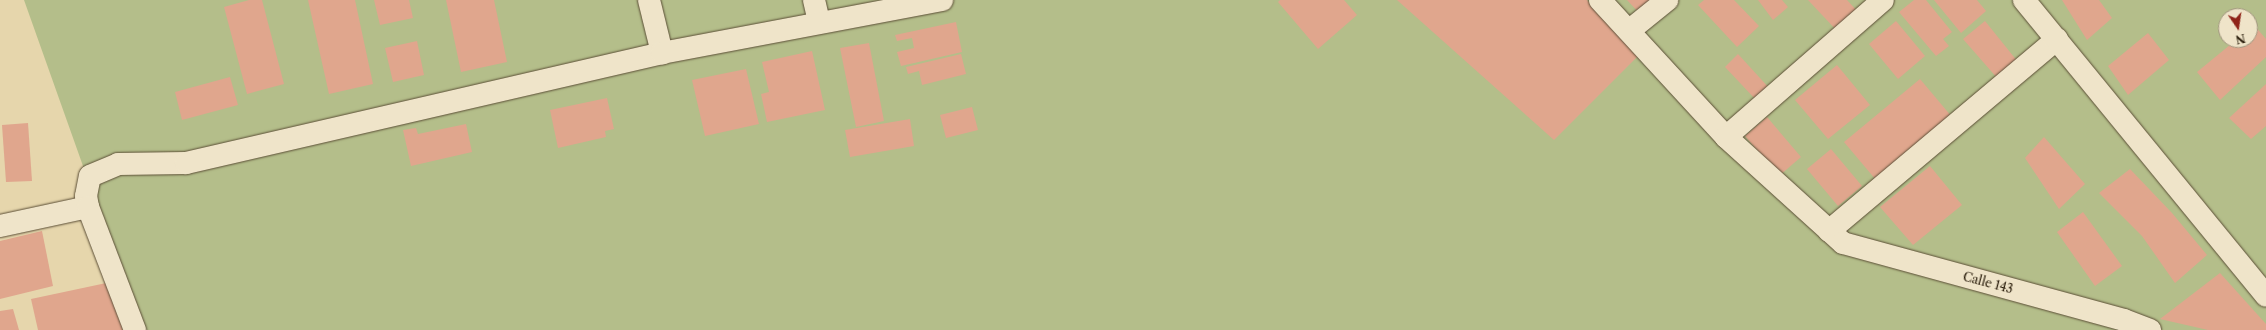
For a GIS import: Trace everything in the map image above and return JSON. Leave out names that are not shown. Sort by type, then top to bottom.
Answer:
[{"type":"street","points":[[650,0],[662,53]]},
{"type":"street","points":[[814,0],[819,21]]},
{"type":"street","points":[[135,330],[88,207],[86,196],[90,176],[118,164],[186,163],[662,53],[819,21],[942,0]]},
{"type":"street","name":"Calle 143","points":[[1600,0],[1630,30],[1726,137],[1843,243],[2124,320],[2150,330]]},
{"type":"street","points":[[1630,30],[1667,0]]},
{"type":"street","points":[[1726,137],[1883,0]]},
{"type":"street","points":[[2024,0],[2266,296]]},
{"type":"street","points":[[1829,231],[2057,39]]},
{"type":"street","points":[[0,226],[88,207]]},
{"type":"green space","points":[[24,0],[2266,0],[2266,330],[136,330],[83,166]]},
{"type":"building","points":[[249,0],[262,0],[284,84],[247,94],[224,7]]},
{"type":"building","points":[[308,0],[355,0],[373,84],[329,94]]},
{"type":"building","points":[[374,0],[409,0],[413,18],[380,25]]},
{"type":"building","points":[[446,0],[494,0],[507,62],[461,72]]},
{"type":"building","points":[[1280,0],[1344,0],[1357,15],[1318,49],[1278,2]]},
{"type":"building","points":[[1397,0],[1587,0],[1639,55],[1554,140]]},
{"type":"building","points":[[1627,0],[1662,0],[1643,17]]},
{"type":"building","points":[[1704,0],[1734,0],[1759,26],[1737,47],[1698,5]]},
{"type":"building","points":[[1758,0],[1782,0],[1788,7],[1773,20]]},
{"type":"building","points":[[1808,0],[1847,0],[1860,14],[1839,33]]},
{"type":"building","points":[[1914,0],[1926,0],[1952,32],[1943,39],[1949,46],[1936,56],[1899,12]]},
{"type":"building","points":[[1934,0],[1977,0],[1986,11],[1961,33]]},
{"type":"building","points":[[2062,0],[2099,0],[2112,18],[2087,40]]},
{"type":"building","points":[[1896,21],[1925,56],[1898,79],[1869,44]]},
{"type":"building","points":[[1985,21],[2018,62],[1998,79],[1963,39]]},
{"type":"building","points":[[956,22],[962,52],[901,66],[897,52],[914,48],[912,38],[897,41],[895,35]]},
{"type":"building","points":[[2258,30],[2266,39],[2266,57],[2220,100],[2197,72],[2226,48],[2258,48]]},
{"type":"building","points":[[2148,33],[2169,60],[2128,95],[2108,66]]},
{"type":"building","points":[[417,41],[424,75],[393,82],[385,48]]},
{"type":"building","points":[[869,43],[884,121],[856,127],[840,48]]},
{"type":"building","points":[[812,51],[825,110],[767,122],[761,94],[769,92],[762,62]]},
{"type":"building","points":[[961,54],[966,74],[922,85],[919,71],[908,74],[906,67]]},
{"type":"building","points":[[1738,54],[1770,89],[1757,101],[1725,67]]},
{"type":"building","points":[[1837,65],[1870,105],[1828,139],[1795,100]]},
{"type":"building","points":[[746,69],[759,124],[705,136],[692,80]]},
{"type":"building","points":[[230,77],[238,105],[182,120],[175,92]]},
{"type":"building","points":[[1920,79],[1952,117],[1876,180],[1844,142]]},
{"type":"building","points":[[2266,84],[2266,126],[2251,139],[2229,118]]},
{"type":"building","points":[[607,98],[614,129],[605,131],[606,137],[558,148],[550,110]]},
{"type":"building","points":[[972,107],[978,130],[946,138],[940,115]]},
{"type":"building","points":[[1767,117],[1801,157],[1779,176],[1745,136]]},
{"type":"building","points":[[910,119],[914,146],[850,157],[845,130]]},
{"type":"building","points":[[28,123],[32,181],[6,182],[2,125]]},
{"type":"building","points":[[466,124],[472,152],[411,166],[403,130],[416,128],[418,134]]},
{"type":"building","points":[[2044,137],[2085,184],[2059,209],[2025,158]]},
{"type":"building","points":[[1831,149],[1862,186],[1838,206],[1807,169]]},
{"type":"building","points":[[1930,166],[1962,205],[1913,245],[1880,207]]},
{"type":"building","points":[[2130,169],[2172,213],[2207,255],[2175,283],[2142,236],[2099,193]]},
{"type":"building","points":[[2083,212],[2122,266],[2095,286],[2057,232]]},
{"type":"building","points":[[42,231],[53,286],[0,299],[0,241]]},
{"type":"building","points":[[2220,273],[2266,324],[2266,330],[2208,330],[2160,319]]},
{"type":"building","points":[[111,282],[123,330],[38,330],[31,299]]},
{"type":"building","points":[[13,309],[19,330],[0,330],[0,311]]}]
